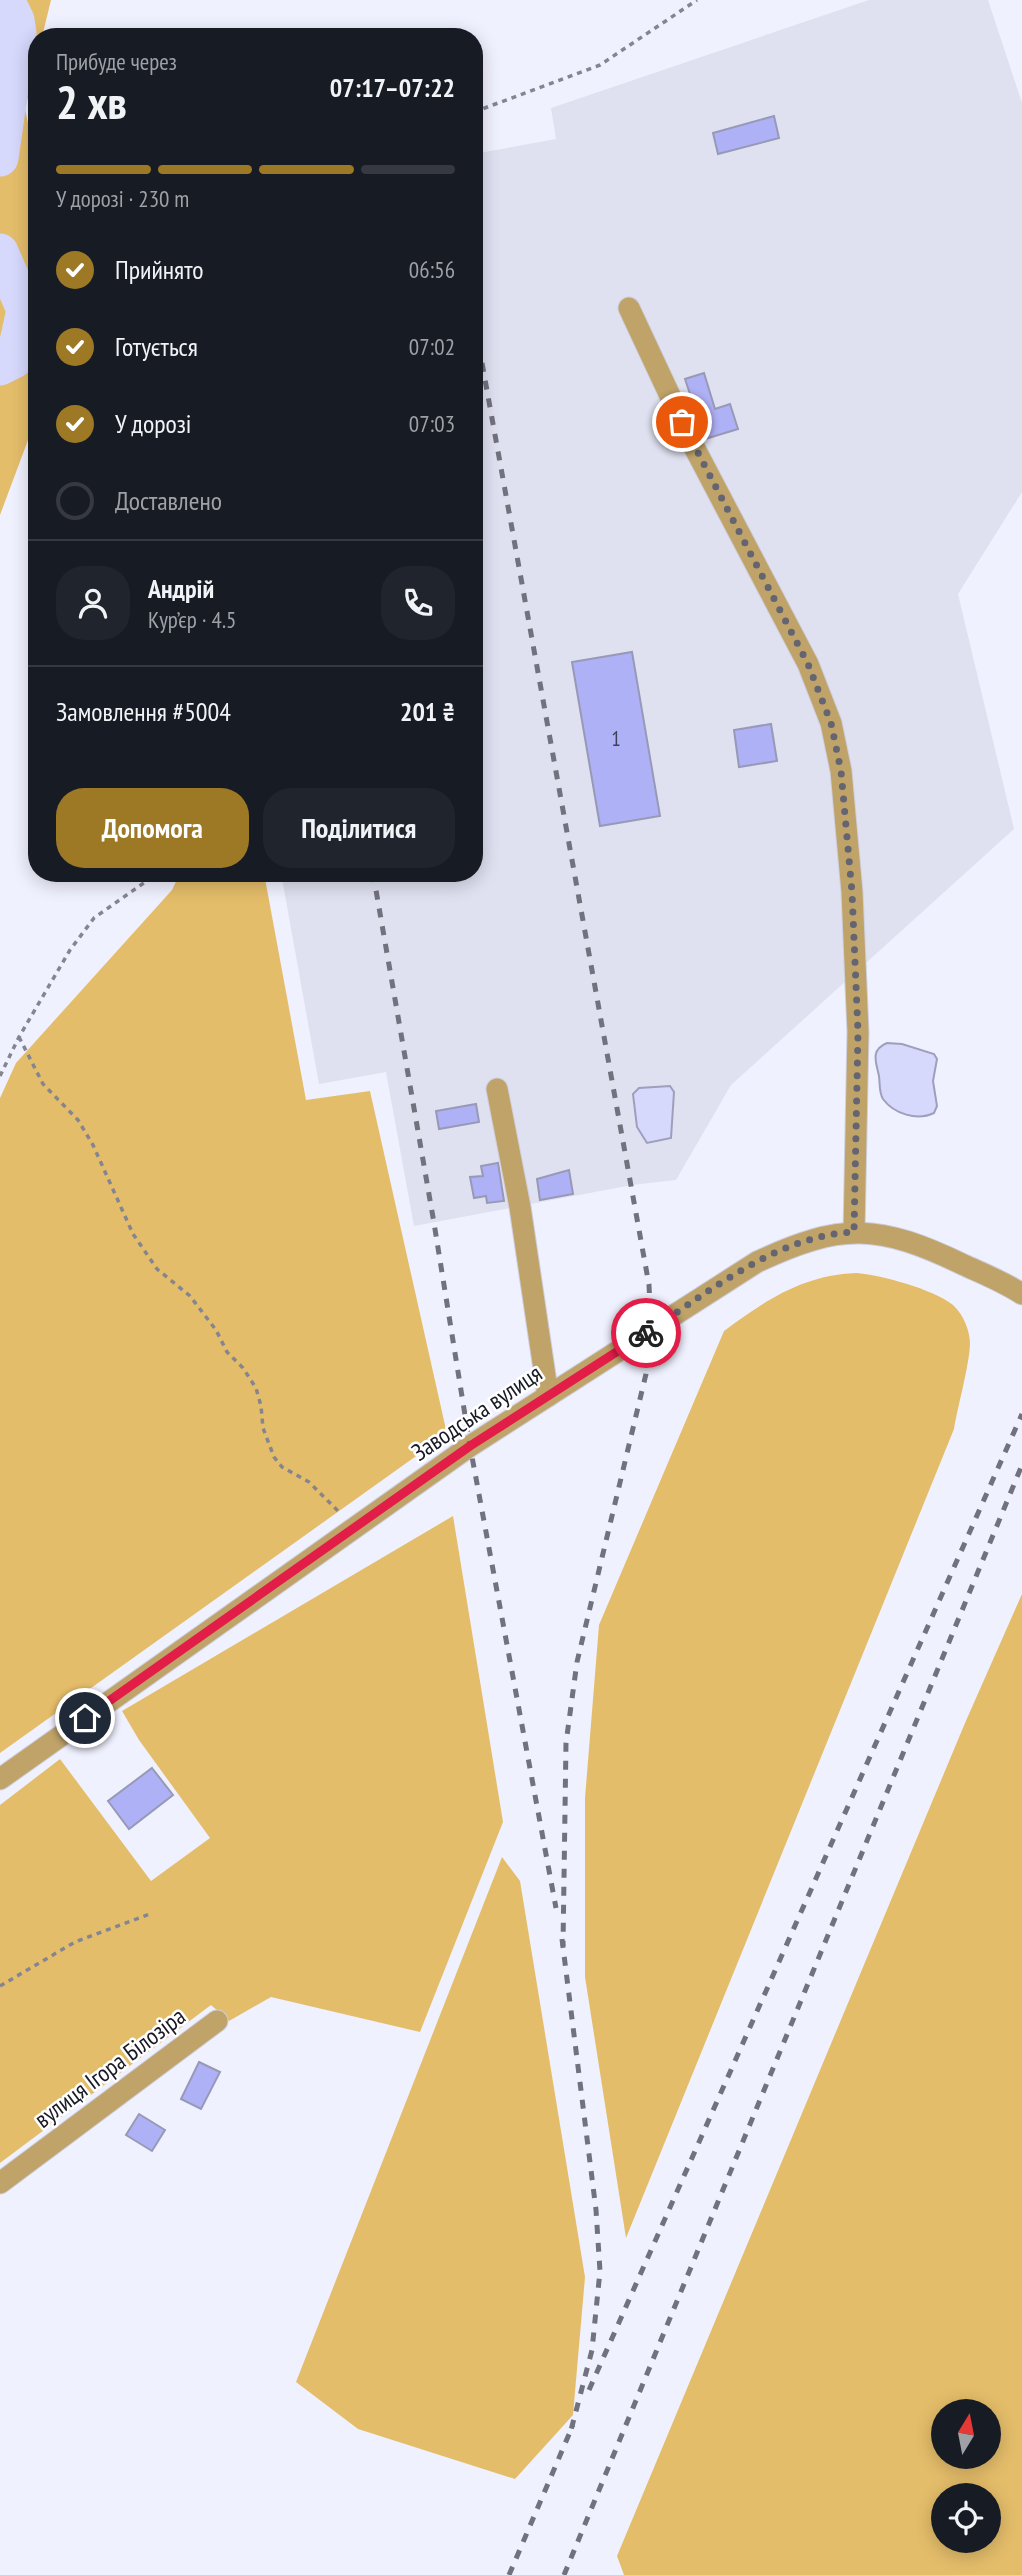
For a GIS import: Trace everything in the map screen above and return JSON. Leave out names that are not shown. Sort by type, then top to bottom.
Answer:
[{"type":"street","points":[[629,308],[693,445],[808,664],[831,723],[841,771],[852,892],[858,1032],[854,1232]]},
{"type":"street","points":[[497,1089],[520,1207],[548,1396]]},
{"type":"street","name":"Заводська вулиця","points":[[0,1779],[470,1446],[757,1262],[817,1237],[854,1232],[876,1233],[910,1242],[1019,1288]]},
{"type":"street","name":"вулиця Ігора Білозіра","points":[[0,2183],[218,2021]]},
{"type":"path","points":[[483,109],[600,65],[697,0]]},
{"type":"path","points":[[0,1076],[19,1037],[70,950],[94,918],[145,882]]},
{"type":"path","points":[[19,1037],[43,1084],[78,1120],[93,1145],[133,1234],[145,1252],[157,1269],[190,1296],[216,1330],[227,1352],[243,1368],[256,1388],[263,1428],[274,1457],[282,1467],[309,1482],[334,1506],[353,1530]]},
{"type":"path","points":[[0,1986],[75,1942],[150,1914]]},
{"type":"shaded area","points":[[0,0],[51,0],[44,28],[28,28],[28,97],[25,109],[28,123],[28,440],[0,515]]},
{"type":"shaded area","points":[[869,0],[988,0],[1022,103],[1022,492],[958,594],[1014,829],[731,1085],[676,1180],[632,1185],[414,1226],[386,1072],[319,1084],[283,882],[483,882],[483,152],[556,139],[551,108]]},
{"type":"shaded area","points":[[176,882],[266,882],[306,1100],[370,1091],[447,1434],[0,1753],[0,1098],[16,1063],[172,890]]},
{"type":"shaded area","points":[[856,1273],[920,1288],[944,1299],[960,1313],[970,1344],[954,1429],[626,2238],[585,1977],[585,1798],[599,1625],[724,1331],[786,1291],[819,1279]]},
{"type":"shaded area","points":[[453,1516],[503,1822],[420,2032],[271,1997],[229,2021],[211,2005],[0,2163],[0,1805],[60,1759],[151,1881],[210,1838],[139,1740],[122,1711]]},
{"type":"shaded area","points":[[1022,1594],[1022,2575],[624,2575],[617,2556],[965,1723]]},
{"type":"shaded area","points":[[502,1857],[520,1881],[585,2277],[573,2415],[515,2479],[358,2429],[296,2382]]},
{"type":"water","points":[[887,1043],[902,1044],[934,1054],[937,1059],[933,1081],[937,1106],[934,1113],[906,1115],[893,1109],[883,1099],[876,1053]]},
{"type":"water","points":[[670,1086],[674,1092],[671,1138],[647,1143],[637,1127],[633,1094],[639,1088]]},
{"type":"building","points":[[774,116],[779,138],[718,154],[713,133]]},
{"type":"building","points":[[704,373],[715,409],[730,404],[738,429],[705,439],[685,379]]},
{"type":"building","points":[[632,652],[660,816],[600,826],[572,662]]},
{"type":"building","points":[[771,724],[777,761],[739,767],[734,730]]},
{"type":"building","points":[[476,1104],[479,1122],[439,1129],[436,1111]]},
{"type":"building","points":[[498,1163],[504,1201],[487,1203],[486,1196],[474,1198],[470,1177],[483,1176],[481,1166]]},
{"type":"building","points":[[569,1170],[573,1194],[540,1200],[537,1179]]},
{"type":"building","points":[[152,1768],[173,1795],[129,1829],[108,1801]]},
{"type":"building","points":[[199,2062],[220,2072],[201,2109],[181,2099]]},
{"type":"building","points":[[139,2114],[165,2130],[152,2151],[126,2135]]},
{"type":"waterway","points":[[0,158],[18,33],[16,20],[6,0]]},
{"type":"waterway","points":[[0,252],[25,310],[14,360],[0,367]]},
{"type":"railway","points":[[483,369],[649,1285],[651,1329],[646,1374],[577,1662],[566,1743],[563,1946]]},
{"type":"railway","points":[[375,882],[470,1446],[556,1908]]},
{"type":"railway","points":[[589,2390],[1022,1414]]},
{"type":"railway","points":[[564,2575],[1022,1465]]},
{"type":"railway","points":[[562,1939],[596,2210],[600,2271],[592,2350],[570,2434]]},
{"type":"railway","points":[[509,2575],[573,2425]]},
{"type":"way so far","points":[[646,1333],[757,1262],[817,1237],[854,1232],[858,1032],[852,892],[841,771],[831,723],[808,664],[682,422]]},
{"type":"route","points":[[85,1718],[470,1446],[646,1333]]}]
